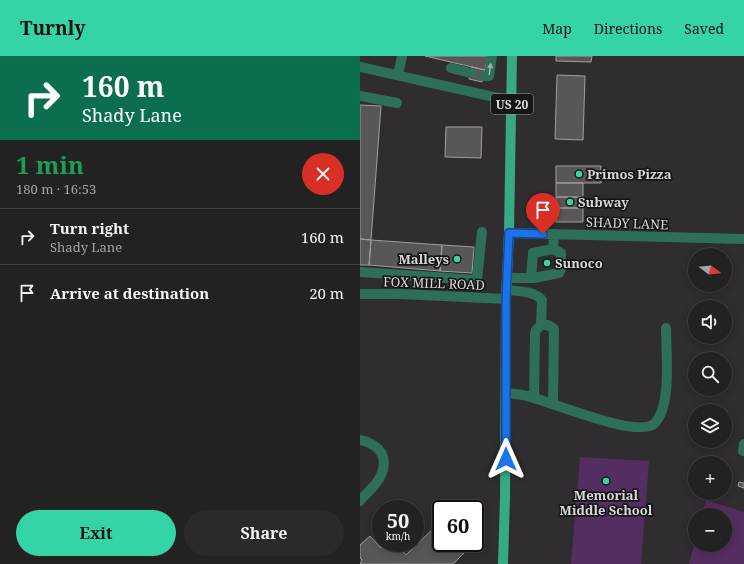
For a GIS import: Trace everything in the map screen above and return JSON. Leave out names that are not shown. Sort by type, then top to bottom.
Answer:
[{"type":"main road","name":"US 20","points":[[503,564],[506,294],[509,233],[512,56]]},
{"type":"street","points":[[398,76],[402,56]]},
{"type":"street","points":[[484,76],[489,76],[492,56]]},
{"type":"street","points":[[360,67],[512,101]]},
{"type":"street","points":[[451,68],[471,73]]},
{"type":"street","points":[[360,96],[397,103]]},
{"type":"street","points":[[360,272],[477,280],[482,232]]},
{"type":"street","name":"SHADY LANE","points":[[509,233],[744,239]]},
{"type":"street","points":[[553,249],[554,234]]},
{"type":"street","points":[[507,278],[531,278],[560,273],[561,253],[553,249],[533,253],[531,278]]},
{"type":"street","name":"FOX MILL ROAD","points":[[360,294],[533,294],[540,297],[542,300],[541,325]]},
{"type":"street","points":[[534,398],[534,334],[541,325],[551,326],[555,331],[553,404]]},
{"type":"street","points":[[506,393],[534,398],[622,426],[642,429],[650,428],[661,413],[664,399],[667,380],[666,328]]},
{"type":"street","points":[[360,440],[375,445],[380,450],[383,459],[383,469],[380,477],[360,501]]},
{"type":"shaded area","points":[[580,457],[649,461],[641,564],[571,564]]},
{"type":"shaded area","points":[[706,500],[731,508],[704,508]]},
{"type":"shaded area","points":[[732,508],[744,512],[744,564],[689,564],[692,552],[732,552]]},
{"type":"building","points":[[425,56],[488,56],[485,70]]},
{"type":"building","points":[[556,56],[592,56],[591,62],[556,61]]},
{"type":"building","points":[[472,67],[485,70],[482,82],[469,79]]},
{"type":"building","points":[[557,75],[585,76],[583,140],[555,139]]},
{"type":"building","points":[[360,105],[381,106],[371,240],[360,239]]},
{"type":"building","points":[[446,127],[482,127],[481,158],[445,157]]},
{"type":"building","name":"Primos Pizza","points":[[556,166],[601,166],[601,183],[556,183]]},
{"type":"building","points":[[556,183],[583,183],[583,197],[556,197]]},
{"type":"building","name":"Subway","points":[[556,197],[583,197],[583,208],[556,208]]},
{"type":"building","points":[[556,208],[583,208],[583,222],[556,222]]},
{"type":"building","points":[[360,239],[371,240],[369,265],[360,265]]},
{"type":"building","points":[[371,240],[442,245],[440,271],[369,265]]},
{"type":"building","name":"Malleys","points":[[442,245],[474,247],[472,273],[440,271]]},
{"type":"building","points":[[739,482],[744,483],[744,488],[738,486]]},
{"type":"building","points":[[432,530],[432,552],[465,552],[453,564],[360,564],[362,560],[360,558],[360,545],[370,536],[372,538],[372,552],[404,552],[406,555],[409,552],[424,552],[424,538]]},
{"type":"place","name":"Primos Pizza","points":[[579,174]]},
{"type":"place","name":"Subway","points":[[570,202]]},
{"type":"place","name":"Malleys","points":[[457,259]]},
{"type":"place","name":"Sunoco","points":[[547,263]]},
{"type":"place","name":"Memorial Middle School","points":[[606,481]]},
{"type":"route","points":[[506,459],[506,299],[509,233],[543,234]]}]
